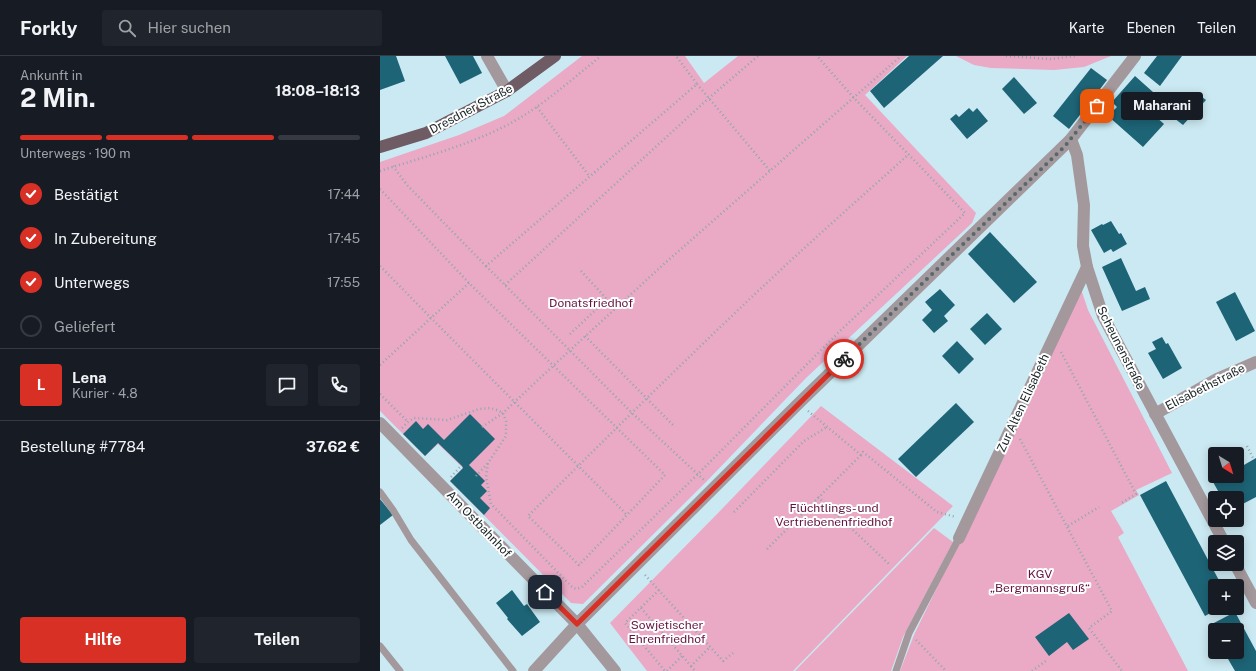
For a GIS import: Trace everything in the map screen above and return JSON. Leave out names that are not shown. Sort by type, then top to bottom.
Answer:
[{"type":"main road","name":"Dresdner Straße","points":[[380,147],[426,132],[507,92],[555,56]]},
{"type":"street","points":[[488,56],[507,92]]},
{"type":"street","points":[[534,671],[577,624],[712,489],[1071,139],[1135,56]]},
{"type":"street","name":"Scheunenstraße","points":[[1071,139],[1078,160],[1084,205],[1083,246],[1086,267],[1103,316],[1220,535]]},
{"type":"street","name":"Zur Alten Elisabeth","points":[[959,538],[1086,267]]},
{"type":"street","name":"Elisabethstraße","points":[[1155,414],[1217,379],[1256,362]]},
{"type":"street","name":"Am Ostbahnhof","points":[[380,423],[577,624],[616,671]]},
{"type":"street","points":[[1240,571],[1256,603]]},
{"type":"lane","points":[[380,492],[411,540],[513,671]]},
{"type":"lane","points":[[896,671],[909,633],[959,538]]},
{"type":"lane","points":[[380,646],[400,671]]},
{"type":"path","points":[[380,171],[469,142],[511,123],[537,107],[601,56]]},
{"type":"path","points":[[676,56],[697,84],[770,171]]},
{"type":"path","points":[[505,285],[709,98],[758,56]]},
{"type":"path","points":[[488,463],[486,477],[491,504],[572,587],[576,589],[582,587],[697,475],[841,330],[966,213],[854,98],[817,56]]},
{"type":"path","points":[[482,427],[503,414],[570,349],[665,263],[901,56]]},
{"type":"path","points":[[1006,56],[1051,59],[1076,56]]},
{"type":"path","points":[[486,266],[697,84]]},
{"type":"path","points":[[537,107],[590,176]]},
{"type":"path","points":[[380,189],[468,283],[554,365],[616,428],[665,475],[579,565],[528,516],[616,428],[787,264],[909,154]]},
{"type":"path","points":[[393,166],[407,185],[486,266],[632,413],[712,489]]},
{"type":"path","points":[[380,266],[516,402],[626,516]]},
{"type":"path","points":[[581,271],[615,308]]},
{"type":"path","points":[[380,365],[468,283]]},
{"type":"path","points":[[570,334],[607,299]]},
{"type":"path","points":[[585,336],[675,427]]},
{"type":"path","points":[[1054,338],[1136,494],[1120,504]]},
{"type":"path","points":[[380,394],[408,422]]},
{"type":"path","points":[[800,402],[812,415],[861,455]]},
{"type":"path","points":[[394,437],[408,422],[414,418],[447,420],[479,409],[490,408],[497,410],[503,414],[507,427],[506,436],[488,463],[476,476]]},
{"type":"path","points":[[1012,425],[1068,526],[1112,611],[1089,628],[1122,671]]},
{"type":"path","points":[[734,512],[804,441],[827,427]]},
{"type":"path","points":[[1247,446],[1254,460]]},
{"type":"path","points":[[767,549],[863,452],[937,512],[945,514]]},
{"type":"path","points":[[484,484],[488,488]]},
{"type":"path","points":[[818,497],[890,565]]},
{"type":"path","points":[[1068,526],[1099,508]]},
{"type":"path","points":[[636,566],[723,661],[733,652]]},
{"type":"path","points":[[659,590],[625,623],[666,671],[682,656]]},
{"type":"path","points":[[641,608],[696,671]]},
{"type":"path","points":[[909,633],[946,671]]},
{"type":"path","points":[[691,666],[710,647]]},
{"type":"path","points":[[1032,671],[1047,660]]},
{"type":"green space","name":"Donatsfriedhof","points":[[582,56],[685,56],[704,83],[738,56],[907,56],[865,95],[976,213],[972,223],[806,378],[706,482],[583,604],[571,603],[450,481],[463,468],[438,444],[425,456],[380,411],[380,162],[459,135],[504,116]]},
{"type":"green space","points":[[956,56],[1111,56],[1084,67],[1054,70],[991,68],[974,65]]},
{"type":"green space","name":"KGV „Bergmannsgruß“","points":[[1081,289],[1088,310],[1172,473],[1136,490],[1139,495],[1111,511],[1124,533],[1118,537],[1188,671],[900,671],[914,635]]},
{"type":"green space","points":[[821,406],[953,506],[793,671],[647,671],[610,623]]},
{"type":"green space","points":[[934,528],[953,542],[903,637],[891,671],[795,671]]},
{"type":"building","points":[[380,56],[396,56],[405,81],[380,90]]},
{"type":"building","points":[[445,56],[473,56],[482,73],[460,84]]},
{"type":"building","points":[[909,56],[943,56],[884,108],[870,91]]},
{"type":"building","points":[[1157,56],[1182,56],[1160,86],[1144,73]]},
{"type":"building","points":[[1091,68],[1107,80],[1069,129],[1053,116]]},
{"type":"building","points":[[1135,76],[1172,109],[1166,116],[1151,102],[1146,108],[1164,124],[1143,147],[1108,116],[1117,107],[1112,102]]},
{"type":"building","points":[[1014,77],[1037,103],[1024,114],[1002,89]]},
{"type":"building","points":[[1197,93],[1206,100],[1183,125],[1174,118]]},
{"type":"building","points":[[969,108],[973,112],[977,108],[988,121],[967,139],[950,119],[956,114],[959,117]]},
{"type":"building","points":[[1111,221],[1119,234],[1121,233],[1127,244],[1113,252],[1111,249],[1104,253],[1091,230]]},
{"type":"building","points":[[990,232],[1037,282],[1014,303],[968,254]]},
{"type":"building","points":[[1121,258],[1136,291],[1145,287],[1150,299],[1122,311],[1102,267]]},
{"type":"building","points":[[940,289],[955,305],[944,316],[948,321],[934,333],[922,320],[932,310],[925,302]]},
{"type":"building","points":[[1235,292],[1255,331],[1236,341],[1216,302]]},
{"type":"building","points":[[987,313],[1002,329],[985,345],[970,329]]},
{"type":"building","points":[[1162,337],[1166,344],[1168,343],[1182,368],[1163,379],[1148,353],[1156,349],[1152,342]]},
{"type":"building","points":[[957,341],[974,359],[959,374],[942,356]]},
{"type":"building","points":[[956,403],[974,422],[916,477],[898,459]]},
{"type":"building","points":[[470,414],[495,439],[469,465],[485,481],[481,485],[487,491],[480,498],[490,508],[484,515],[450,481],[463,468],[462,466],[438,443],[425,456],[403,434],[416,421],[423,429],[428,424],[444,440]]},
{"type":"building","points":[[1256,458],[1256,497],[1244,503],[1244,491],[1218,491],[1214,483],[1244,483],[1244,465]]},
{"type":"building","points":[[1166,481],[1208,560],[1208,571],[1214,571],[1218,579],[1208,579],[1208,614],[1205,616],[1140,495]]},
{"type":"building","points":[[380,499],[393,515],[380,525]]},
{"type":"building","points":[[512,590],[524,606],[527,604],[540,622],[522,636],[507,619],[508,618],[496,603]]},
{"type":"building","points":[[1069,613],[1089,639],[1073,650],[1067,642],[1049,656],[1035,637]]},
{"type":"building","points":[[1229,615],[1237,615],[1241,623],[1214,623]]},
{"type":"building","points":[[1244,629],[1256,651],[1256,671],[1235,671],[1228,659],[1244,659]]},
{"type":"way so far","points":[[844,359],[1065,146],[1097,106]]},
{"type":"place","name":"Maharani","points":[[1097,106]]},
{"type":"route","points":[[545,592],[577,624],[844,359]]},
{"type":"park label","name":"Flüchtlings- und Vertriebenenfriedhof","points":[[834,515]]},
{"type":"park label","name":"Sowjetischer Ehrenfriedhof","points":[[667,632]]}]
